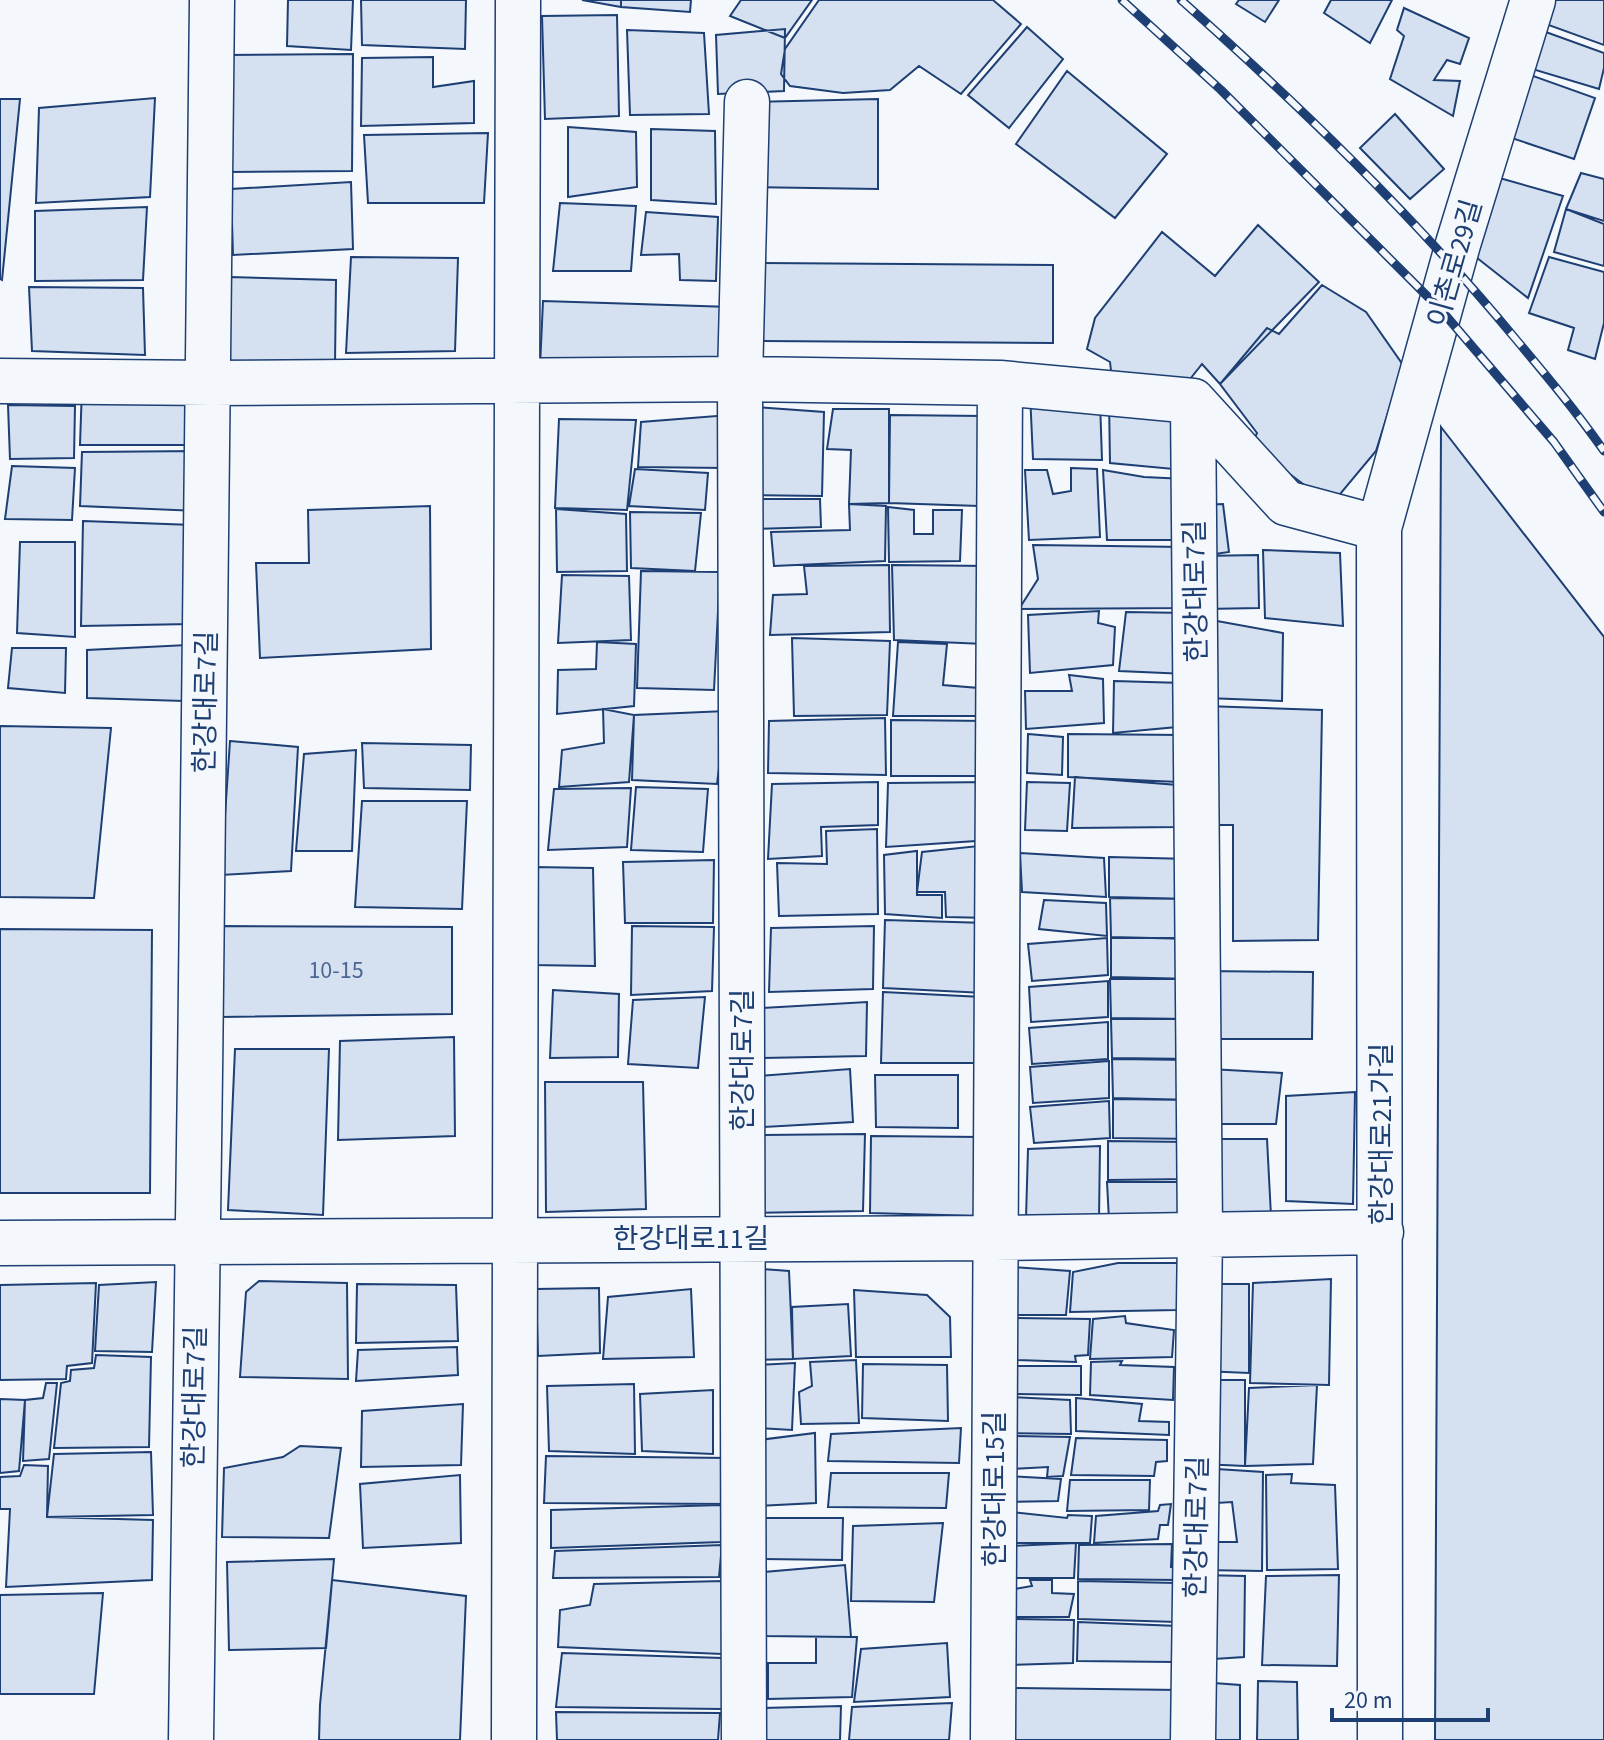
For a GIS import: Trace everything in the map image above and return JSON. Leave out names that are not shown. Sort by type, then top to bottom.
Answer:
[{"type":"street","name":"한강대로7길","points":[[191,1740],[211,383],[212,0]]},
{"type":"street","points":[[514,1740],[518,0]]},
{"type":"street","name":"이촌로29길","points":[[1379,528],[1458,244],[1533,0]]},
{"type":"street","name":"한강대로7길","points":[[744,1740],[740,379],[747,102]]},
{"type":"street","points":[[0,381],[211,383],[740,379],[1000,383],[1193,401],[1286,503],[1379,528]]},
{"type":"street","points":[[994,1238],[1000,383]]},
{"type":"street","name":"한강대로7길","points":[[1193,401],[1200,1234],[1193,1740]]},
{"type":"street","name":"한강대로21가길","points":[[1379,528],[1380,1740]]},
{"type":"street","name":"한강대로11길","points":[[0,1243],[994,1238],[1381,1232]]},
{"type":"street","name":"한강대로15길","points":[[993,1740],[994,1238]]},
{"type":"building","points":[[288,0],[353,0],[351,50],[287,46]]},
{"type":"building","points":[[361,0],[466,0],[465,49],[362,45]]},
{"type":"building","points":[[582,0],[621,0],[621,7]]},
{"type":"building","points":[[621,0],[691,0],[690,12],[621,7]]},
{"type":"building","points":[[741,0],[812,0],[785,38],[730,16]]},
{"type":"building","points":[[819,0],[993,0],[1021,24],[961,94],[919,66],[890,90],[843,93],[790,86],[781,74],[785,49]]},
{"type":"building","points":[[1239,0],[1279,0],[1265,22],[1236,4]]},
{"type":"building","points":[[1331,0],[1392,0],[1370,43],[1324,13]]},
{"type":"building","points":[[1553,0],[1604,0],[1604,45],[1543,23]]},
{"type":"building","points":[[1404,8],[1469,38],[1460,64],[1447,60],[1434,80],[1460,81],[1453,116],[1390,79],[1404,36],[1397,30]]},
{"type":"building","points":[[617,15],[619,116],[545,119],[542,16]]},
{"type":"building","points":[[1027,27],[1063,59],[1009,128],[968,95]]},
{"type":"building","points":[[1532,27],[1604,53],[1599,89],[1519,65]]},
{"type":"building","points":[[785,29],[784,91],[718,94],[716,35]]},
{"type":"building","points":[[627,30],[704,33],[709,114],[630,115]]},
{"type":"building","points":[[353,54],[352,171],[229,172],[225,55]]},
{"type":"building","points":[[433,57],[433,87],[474,81],[474,123],[361,126],[362,58]]},
{"type":"building","points":[[1067,71],[1167,154],[1115,218],[1016,144]]},
{"type":"building","points":[[1519,71],[1595,98],[1574,159],[1500,134]]},
{"type":"building","points":[[155,98],[150,197],[36,203],[39,108]]},
{"type":"building","points":[[0,99],[20,99],[2,280],[0,279]]},
{"type":"building","points":[[878,99],[878,189],[753,187],[747,102]]},
{"type":"building","points":[[1395,114],[1444,169],[1410,199],[1360,148]]},
{"type":"building","points":[[568,127],[636,132],[637,187],[568,197]]},
{"type":"building","points":[[651,129],[715,131],[716,204],[651,200]]},
{"type":"building","points":[[488,133],[484,203],[368,203],[364,135]]},
{"type":"building","points":[[1581,173],[1604,179],[1604,221],[1566,209]]},
{"type":"building","points":[[1496,177],[1563,196],[1528,298],[1472,254]]},
{"type":"building","points":[[351,182],[353,249],[233,255],[231,189]]},
{"type":"building","points":[[560,203],[636,206],[631,271],[553,271]]},
{"type":"building","points":[[147,207],[143,280],[35,281],[35,211]]},
{"type":"building","points":[[1566,209],[1604,224],[1604,266],[1554,252]]},
{"type":"building","points":[[646,212],[718,217],[716,281],[680,280],[679,254],[641,255]]},
{"type":"building","points":[[1258,225],[1319,282],[1220,384],[1202,364],[1179,393],[1113,388],[1110,362],[1087,349],[1095,318],[1162,232],[1215,276]]},
{"type":"building","points":[[351,257],[458,258],[455,351],[346,353]]},
{"type":"building","points":[[1549,257],[1604,272],[1604,323],[1595,359],[1568,350],[1574,328],[1529,313]]},
{"type":"building","points":[[748,263],[1053,265],[1053,343],[746,341]]},
{"type":"building","points":[[229,277],[336,280],[335,365],[227,371]]},
{"type":"building","points":[[1322,285],[1366,312],[1403,365],[1376,451],[1331,505],[1251,445],[1257,433],[1220,384],[1267,328],[1279,334]]},
{"type":"building","points":[[29,287],[143,288],[145,355],[32,351]]},
{"type":"building","points":[[543,301],[731,307],[729,367],[540,367]]},
{"type":"building","points":[[82,387],[200,394],[201,445],[80,445]]},
{"type":"building","points":[[1030,393],[1100,401],[1102,460],[1033,459]]},
{"type":"building","points":[[1109,400],[1186,410],[1184,470],[1110,463]]},
{"type":"building","points":[[8,405],[75,406],[74,458],[10,459]]},
{"type":"building","points":[[756,407],[824,412],[822,496],[753,495]]},
{"type":"building","points":[[833,409],[889,409],[889,503],[849,504],[851,450],[827,449]]},
{"type":"building","points":[[729,415],[724,468],[638,467],[641,422]]},
{"type":"building","points":[[890,415],[983,416],[979,506],[889,503]]},
{"type":"building","points":[[559,419],[636,420],[627,510],[555,508]]},
{"type":"building","points":[[1441,427],[1604,637],[1604,1740],[1435,1740]]},
{"type":"building","points":[[199,451],[198,511],[80,506],[82,452]]},
{"type":"building","points":[[12,466],[75,468],[72,520],[5,519]]},
{"type":"building","points":[[1071,468],[1097,469],[1100,537],[1029,540],[1025,470],[1047,470],[1053,494],[1071,491]]},
{"type":"building","points":[[635,469],[708,473],[705,510],[629,506]]},
{"type":"building","points":[[1103,470],[1144,477],[1185,479],[1185,540],[1107,540]]},
{"type":"building","points":[[755,499],[820,499],[821,527],[754,529]]},
{"type":"building","points":[[849,504],[886,506],[885,561],[774,566],[771,532],[850,530]]},
{"type":"building","points":[[1223,504],[1229,552],[1201,556],[1200,505]]},
{"type":"building","points":[[430,506],[431,649],[260,658],[256,563],[309,563],[308,510]]},
{"type":"building","points":[[888,507],[914,510],[914,534],[933,534],[933,510],[962,510],[960,561],[889,562]]},
{"type":"building","points":[[556,509],[626,514],[627,571],[557,572]]},
{"type":"building","points":[[630,512],[701,513],[695,571],[631,568]]},
{"type":"building","points":[[83,521],[193,525],[191,624],[81,626]]},
{"type":"building","points":[[20,542],[75,542],[75,637],[17,633]]},
{"type":"building","points":[[1033,545],[1186,547],[1186,608],[1019,609],[1038,579]]},
{"type":"building","points":[[1263,550],[1340,553],[1343,626],[1265,618]]},
{"type":"building","points":[[1258,555],[1259,608],[1205,609],[1201,556]]},
{"type":"building","points":[[889,565],[890,632],[770,635],[773,595],[807,594],[804,566]]},
{"type":"building","points":[[892,565],[989,566],[984,644],[894,640]]},
{"type":"building","points":[[641,571],[720,572],[714,690],[637,688]]},
{"type":"building","points":[[562,575],[629,576],[631,640],[558,643]]},
{"type":"building","points":[[1099,611],[1098,623],[1115,627],[1113,665],[1030,673],[1028,615]]},
{"type":"building","points":[[1126,612],[1188,613],[1187,674],[1119,671]]},
{"type":"building","points":[[1206,619],[1283,633],[1282,701],[1206,698]]},
{"type":"building","points":[[792,638],[890,641],[887,715],[794,716]]},
{"type":"building","points":[[597,642],[636,644],[634,706],[557,714],[558,670],[596,669]]},
{"type":"building","points":[[898,642],[947,644],[943,685],[991,689],[991,716],[893,716]]},
{"type":"building","points":[[187,645],[184,701],[87,698],[87,650]]},
{"type":"building","points":[[12,648],[66,648],[65,693],[8,688]]},
{"type":"building","points":[[1069,675],[1103,679],[1104,723],[1026,729],[1025,691],[1072,691]]},
{"type":"building","points":[[1114,681],[1183,683],[1177,727],[1113,733]]},
{"type":"building","points":[[1205,706],[1322,710],[1318,940],[1233,941],[1233,825],[1207,825]]},
{"type":"building","points":[[603,709],[634,715],[629,782],[559,787],[562,750],[604,743]]},
{"type":"building","points":[[726,711],[717,784],[632,780],[634,715]]},
{"type":"building","points":[[885,718],[886,775],[768,773],[769,721]]},
{"type":"building","points":[[891,720],[990,721],[991,776],[891,776]]},
{"type":"building","points":[[0,726],[111,728],[94,898],[0,897]]},
{"type":"building","points":[[1028,734],[1063,737],[1062,775],[1027,773]]},
{"type":"building","points":[[1068,734],[1183,735],[1178,782],[1068,777]]},
{"type":"building","points":[[230,741],[298,747],[291,871],[221,875]]},
{"type":"building","points":[[362,743],[471,745],[470,790],[364,788]]},
{"type":"building","points":[[356,750],[352,851],[296,851],[304,754]]},
{"type":"building","points":[[1075,777],[1178,785],[1179,827],[1072,828]]},
{"type":"building","points":[[878,782],[878,825],[821,827],[822,856],[768,859],[772,784]]},
{"type":"building","points":[[994,782],[991,840],[886,847],[888,783]]},
{"type":"building","points":[[1027,782],[1070,783],[1067,831],[1025,830]]},
{"type":"building","points":[[636,787],[708,789],[703,852],[631,850]]},
{"type":"building","points":[[631,788],[627,847],[548,850],[554,789]]},
{"type":"building","points":[[362,801],[467,801],[462,909],[355,907]]},
{"type":"building","points":[[877,829],[878,914],[779,916],[777,863],[827,864],[826,831]]},
{"type":"building","points":[[988,845],[989,918],[946,917],[945,892],[917,892],[922,852]]},
{"type":"building","points":[[917,851],[917,895],[942,895],[942,918],[885,914],[884,855]]},
{"type":"building","points":[[1020,853],[1104,858],[1106,897],[1022,892]]},
{"type":"building","points":[[1109,857],[1190,859],[1191,899],[1109,897]]},
{"type":"building","points":[[714,860],[713,923],[625,923],[623,862]]},
{"type":"building","points":[[533,867],[593,868],[595,966],[532,965]]},
{"type":"building","points":[[1110,898],[1192,899],[1192,939],[1111,937]]},
{"type":"building","points":[[1044,900],[1106,903],[1107,936],[1039,929]]},
{"type":"building","points":[[885,920],[987,923],[985,993],[883,988]]},
{"type":"building","points":[[221,926],[452,927],[452,1014],[220,1017]]},
{"type":"building","points":[[632,926],[714,927],[712,991],[631,995]]},
{"type":"building","points":[[874,926],[873,989],[769,992],[771,928]]},
{"type":"building","points":[[0,929],[152,930],[150,1193],[0,1193]]},
{"type":"building","points":[[1107,938],[1108,975],[1032,981],[1028,944]]},
{"type":"building","points":[[1111,938],[1192,938],[1193,979],[1111,977]]},
{"type":"building","points":[[1203,971],[1313,972],[1312,1039],[1203,1039]]},
{"type":"building","points":[[1110,979],[1192,979],[1192,1019],[1111,1018]]},
{"type":"building","points":[[1108,981],[1108,1017],[1031,1022],[1029,987]]},
{"type":"building","points":[[553,990],[619,994],[618,1057],[550,1058]]},
{"type":"building","points":[[883,992],[982,997],[980,1063],[881,1063]]},
{"type":"building","points":[[705,997],[698,1068],[628,1064],[633,1000]]},
{"type":"building","points":[[867,1002],[866,1056],[761,1058],[761,1008]]},
{"type":"building","points":[[1111,1019],[1192,1019],[1193,1059],[1112,1058]]},
{"type":"building","points":[[1108,1022],[1108,1059],[1032,1064],[1029,1028]]},
{"type":"building","points":[[454,1037],[455,1136],[338,1140],[340,1041]]},
{"type":"building","points":[[235,1049],[329,1049],[323,1215],[228,1210]]},
{"type":"building","points":[[1112,1059],[1194,1060],[1194,1100],[1113,1098]]},
{"type":"building","points":[[1109,1061],[1109,1098],[1033,1103],[1030,1067]]},
{"type":"building","points":[[850,1069],[853,1122],[764,1127],[759,1076]]},
{"type":"building","points":[[1210,1069],[1282,1073],[1276,1124],[1213,1124]]},
{"type":"building","points":[[875,1075],[958,1075],[958,1128],[876,1127]]},
{"type":"building","points":[[545,1082],[643,1082],[646,1209],[546,1212]]},
{"type":"building","points":[[1355,1092],[1353,1204],[1286,1201],[1286,1096]]},
{"type":"building","points":[[1113,1099],[1194,1100],[1195,1139],[1113,1138]]},
{"type":"building","points":[[1109,1101],[1110,1138],[1034,1143],[1030,1107]]},
{"type":"building","points":[[865,1134],[863,1211],[754,1213],[752,1135]]},
{"type":"building","points":[[871,1136],[981,1137],[979,1216],[870,1213]]},
{"type":"building","points":[[1212,1139],[1267,1139],[1271,1216],[1213,1218]]},
{"type":"building","points":[[1108,1141],[1191,1142],[1190,1179],[1108,1180]]},
{"type":"building","points":[[1100,1146],[1099,1219],[1026,1218],[1028,1149]]},
{"type":"building","points":[[1107,1182],[1188,1182],[1189,1224],[1109,1220]]},
{"type":"building","points":[[1118,1263],[1182,1263],[1177,1310],[1070,1312],[1073,1272]]},
{"type":"building","points":[[1011,1267],[1070,1271],[1066,1315],[1006,1315]]},
{"type":"building","points":[[750,1268],[789,1271],[793,1359],[753,1360]]},
{"type":"building","points":[[1331,1279],[1329,1385],[1250,1383],[1253,1283]]},
{"type":"building","points":[[259,1281],[347,1283],[348,1379],[240,1377],[246,1292]]},
{"type":"building","points":[[156,1282],[152,1352],[95,1351],[99,1285]]},
{"type":"building","points":[[96,1283],[92,1363],[67,1366],[66,1379],[0,1380],[0,1285]]},
{"type":"building","points":[[357,1284],[456,1285],[458,1341],[356,1343]]},
{"type":"building","points":[[1204,1284],[1249,1284],[1249,1373],[1202,1371]]},
{"type":"building","points":[[599,1288],[600,1353],[538,1356],[536,1289]]},
{"type":"building","points":[[691,1289],[694,1357],[603,1359],[608,1297]]},
{"type":"building","points":[[854,1290],[927,1295],[950,1317],[951,1357],[856,1357]]},
{"type":"building","points":[[848,1304],[851,1356],[793,1359],[792,1307]]},
{"type":"building","points":[[1125,1316],[1126,1323],[1174,1330],[1172,1357],[1090,1359],[1093,1319]]},
{"type":"building","points":[[1007,1318],[1090,1319],[1088,1355],[1075,1356],[1076,1362],[1017,1360],[1017,1356],[1008,1354]]},
{"type":"building","points":[[457,1347],[458,1375],[356,1381],[358,1350]]},
{"type":"building","points":[[96,1355],[151,1357],[149,1447],[54,1448],[61,1383],[70,1381],[71,1370],[94,1368]]},
{"type":"building","points":[[856,1360],[859,1423],[801,1424],[799,1392],[812,1386],[810,1362]]},
{"type":"building","points":[[1122,1361],[1120,1365],[1174,1367],[1173,1400],[1090,1395],[1091,1362]]},
{"type":"building","points":[[795,1363],[792,1430],[757,1428],[757,1365]]},
{"type":"building","points":[[863,1364],[947,1365],[948,1421],[862,1418]]},
{"type":"building","points":[[1012,1366],[1081,1366],[1081,1395],[1012,1394]]},
{"type":"building","points":[[1201,1380],[1245,1380],[1245,1466],[1201,1464]]},
{"type":"building","points":[[46,1383],[57,1383],[49,1459],[23,1461],[25,1400],[43,1398]]},
{"type":"building","points":[[634,1384],[635,1454],[549,1451],[547,1386]]},
{"type":"building","points":[[1317,1385],[1313,1464],[1245,1466],[1249,1388]]},
{"type":"building","points":[[713,1390],[713,1454],[642,1451],[640,1394]]},
{"type":"building","points":[[1012,1397],[1070,1400],[1071,1434],[1005,1433]]},
{"type":"building","points":[[1076,1398],[1142,1404],[1139,1421],[1169,1422],[1169,1435],[1076,1431]]},
{"type":"building","points":[[0,1399],[25,1400],[19,1471],[0,1473]]},
{"type":"building","points":[[463,1404],[461,1465],[361,1467],[362,1411]]},
{"type":"building","points":[[961,1428],[959,1463],[828,1461],[831,1434]]},
{"type":"building","points":[[815,1433],[816,1503],[758,1506],[759,1440]]},
{"type":"building","points":[[1014,1436],[1070,1437],[1063,1476],[1047,1477],[1048,1467],[1013,1469]]},
{"type":"building","points":[[1076,1438],[1167,1440],[1167,1461],[1156,1462],[1154,1476],[1071,1475]]},
{"type":"building","points":[[300,1446],[341,1448],[329,1538],[222,1537],[224,1468],[283,1457]]},
{"type":"building","points":[[151,1452],[153,1515],[47,1517],[54,1454]]},
{"type":"building","points":[[546,1456],[731,1458],[728,1504],[544,1503]]},
{"type":"building","points":[[24,1465],[48,1466],[47,1517],[153,1520],[152,1580],[6,1587],[10,1509],[0,1509],[0,1477],[20,1476]]},
{"type":"building","points":[[1201,1468],[1263,1472],[1262,1571],[1201,1570],[1200,1542],[1237,1542],[1232,1502],[1200,1504]]},
{"type":"building","points":[[831,1473],[949,1473],[946,1508],[828,1507]]},
{"type":"building","points":[[1292,1474],[1291,1483],[1335,1485],[1338,1569],[1267,1570],[1266,1475]]},
{"type":"building","points":[[460,1475],[461,1543],[363,1548],[360,1484]]},
{"type":"building","points":[[1009,1476],[1061,1479],[1058,1501],[1008,1502]]},
{"type":"building","points":[[1070,1480],[1150,1480],[1149,1510],[1067,1511]]},
{"type":"building","points":[[1171,1504],[1168,1525],[1160,1525],[1158,1539],[1094,1543],[1096,1516],[1158,1511],[1160,1505]]},
{"type":"building","points":[[721,1505],[721,1542],[551,1548],[551,1510]]},
{"type":"building","points":[[1011,1512],[1067,1518],[1068,1515],[1092,1516],[1090,1543],[1013,1543]]},
{"type":"building","points":[[761,1518],[843,1518],[842,1560],[759,1559]]},
{"type":"building","points":[[943,1523],[934,1602],[851,1601],[853,1526]]},
{"type":"building","points":[[1076,1543],[1074,1578],[1008,1578],[1009,1546]]},
{"type":"building","points":[[1172,1544],[1171,1567],[1181,1567],[1179,1580],[1078,1579],[1079,1545]]},
{"type":"building","points":[[722,1545],[719,1577],[553,1578],[555,1551]]},
{"type":"building","points":[[334,1559],[326,1648],[229,1650],[227,1562]]},
{"type":"building","points":[[845,1565],[851,1637],[763,1636],[764,1572]]},
{"type":"building","points":[[1200,1575],[1245,1576],[1244,1657],[1199,1660]]},
{"type":"building","points":[[1339,1575],[1337,1666],[1262,1665],[1266,1576]]},
{"type":"building","points":[[332,1580],[466,1596],[460,1740],[319,1740]]},
{"type":"building","points":[[1030,1580],[1052,1580],[1052,1593],[1074,1594],[1069,1617],[1016,1617],[1014,1589],[1032,1586]]},
{"type":"building","points":[[724,1581],[722,1654],[558,1647],[560,1610],[590,1605],[594,1584]]},
{"type":"building","points":[[1078,1581],[1178,1583],[1177,1622],[1078,1619]]},
{"type":"building","points":[[103,1593],[94,1694],[0,1694],[0,1595]]},
{"type":"building","points":[[1010,1619],[1074,1620],[1073,1663],[1012,1665]]},
{"type":"building","points":[[1078,1622],[1178,1626],[1175,1662],[1077,1661]]},
{"type":"building","points":[[816,1637],[857,1637],[852,1697],[768,1699],[768,1663],[816,1663]]},
{"type":"building","points":[[947,1643],[950,1697],[854,1702],[861,1649]]},
{"type":"building","points":[[562,1653],[723,1658],[722,1709],[556,1707]]},
{"type":"building","points":[[1258,1681],[1297,1682],[1298,1740],[1257,1740]]},
{"type":"building","points":[[1200,1682],[1240,1685],[1240,1740],[1198,1740]]},
{"type":"building","points":[[1007,1688],[1181,1690],[1180,1740],[1007,1740]]},
{"type":"building","points":[[952,1703],[949,1740],[849,1740],[852,1707]]},
{"type":"building","points":[[841,1706],[840,1740],[762,1740],[761,1708]]},
{"type":"building","points":[[556,1712],[720,1713],[718,1740],[557,1740]]},
{"type":"railway","points":[[1122,0],[1221,90],[1441,310],[1554,442],[1604,512]]},
{"type":"railway","points":[[1181,0],[1269,80],[1395,204],[1476,292],[1604,451]]}]
